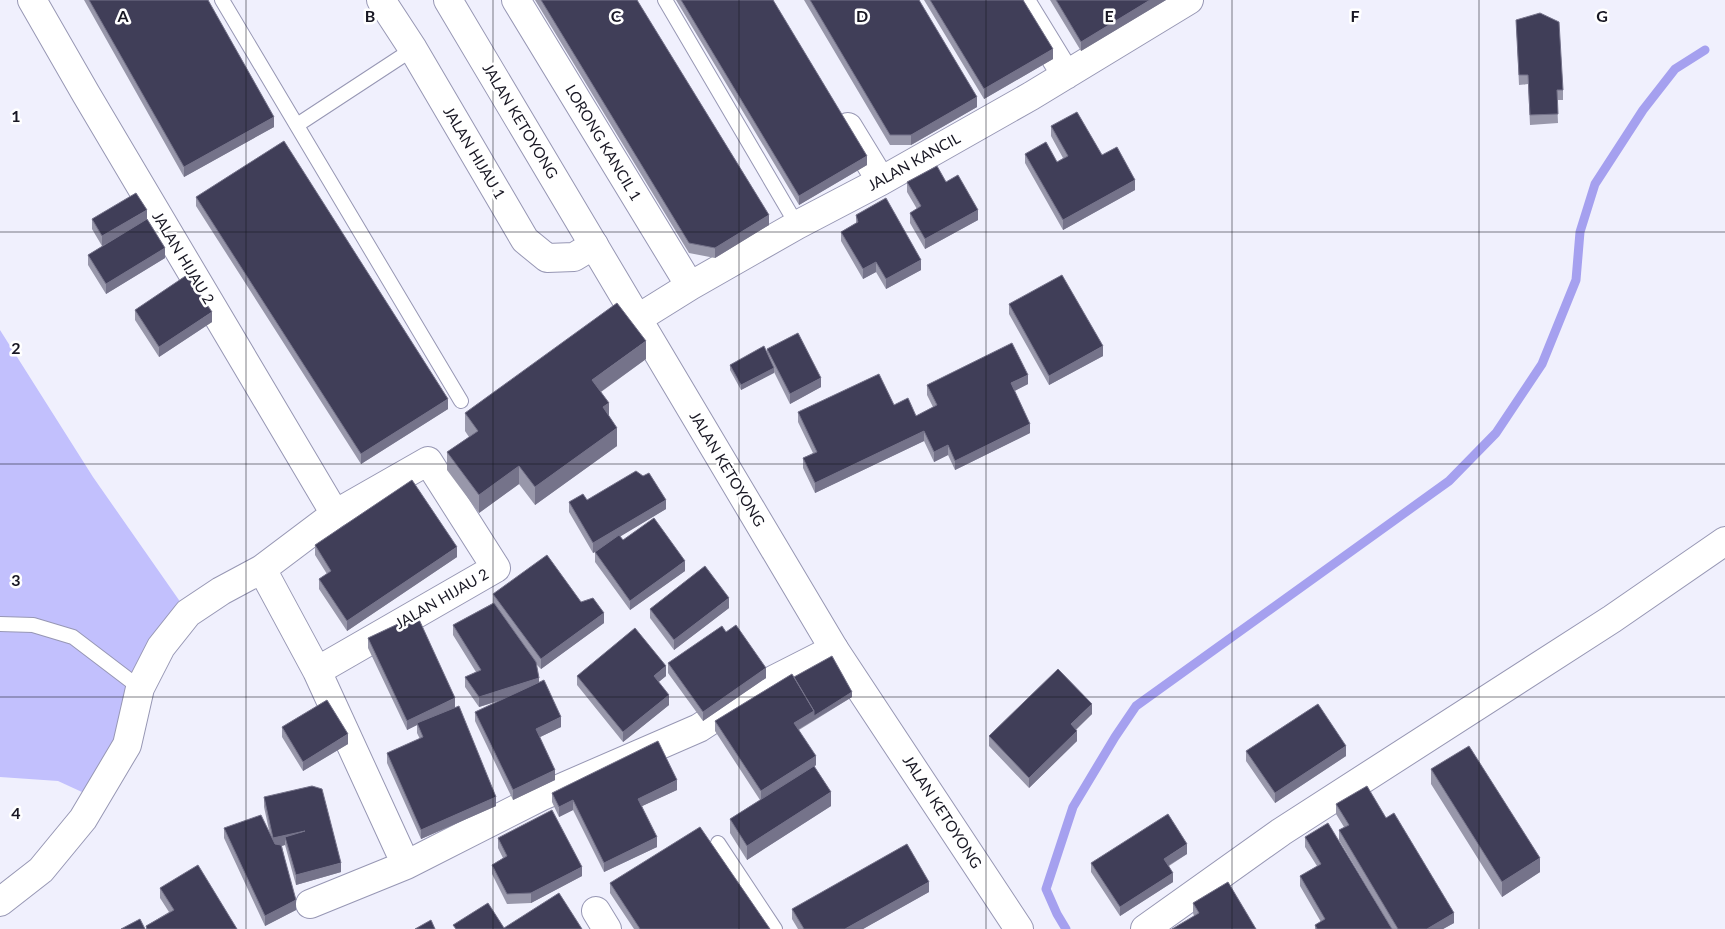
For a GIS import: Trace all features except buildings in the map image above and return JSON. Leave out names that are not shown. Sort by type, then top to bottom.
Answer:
[{"type":"street","name":"JALAN HIJAU 2","points":[[32,0],[335,514]]},
{"type":"street","name":"JALAN HIJAU 1","points":[[381,0],[413,50],[525,240],[547,258],[574,257],[594,245]]},
{"type":"street","name":"JALAN KETOYONG","points":[[448,0],[834,649],[1019,929]]},
{"type":"street","name":"LORONG KANCIL 1","points":[[516,0],[690,286]]},
{"type":"street","points":[[1020,0],[1066,75]]},
{"type":"street","name":"JALAN KANCIL","points":[[637,319],[690,286],[797,225],[881,181],[1066,75],[1189,0]]},
{"type":"street","points":[[836,107],[881,181]]},
{"type":"street","name":"JALAN HIJAU 2","points":[[0,902],[42,870],[83,819],[127,745],[140,688],[161,647],[188,613],[221,591],[262,568],[335,514],[428,461],[496,568],[316,671]]},
{"type":"street","points":[[1145,929],[1281,832],[1612,619],[1725,542]]},
{"type":"street","points":[[262,568],[316,671],[406,864]]},
{"type":"street","points":[[310,904],[406,864],[540,798],[699,728],[771,681],[834,649]]},
{"type":"lane","points":[[222,0],[461,401]]},
{"type":"lane","points":[[665,0],[797,225]]},
{"type":"lane","points":[[297,126],[413,50]]},
{"type":"lane","points":[[0,624],[33,625],[73,637],[140,688]]},
{"type":"lane","points":[[718,843],[775,929]]},
{"type":"shaded area","points":[[0,330],[93,477],[188,613],[95,798],[58,781],[0,777]]},
{"type":"waterway","points":[[1066,929],[1046,889],[1073,807],[1136,706],[1449,481],[1496,433],[1542,364],[1576,280],[1580,232],[1595,184],[1643,110],[1675,69],[1705,50]]}]
